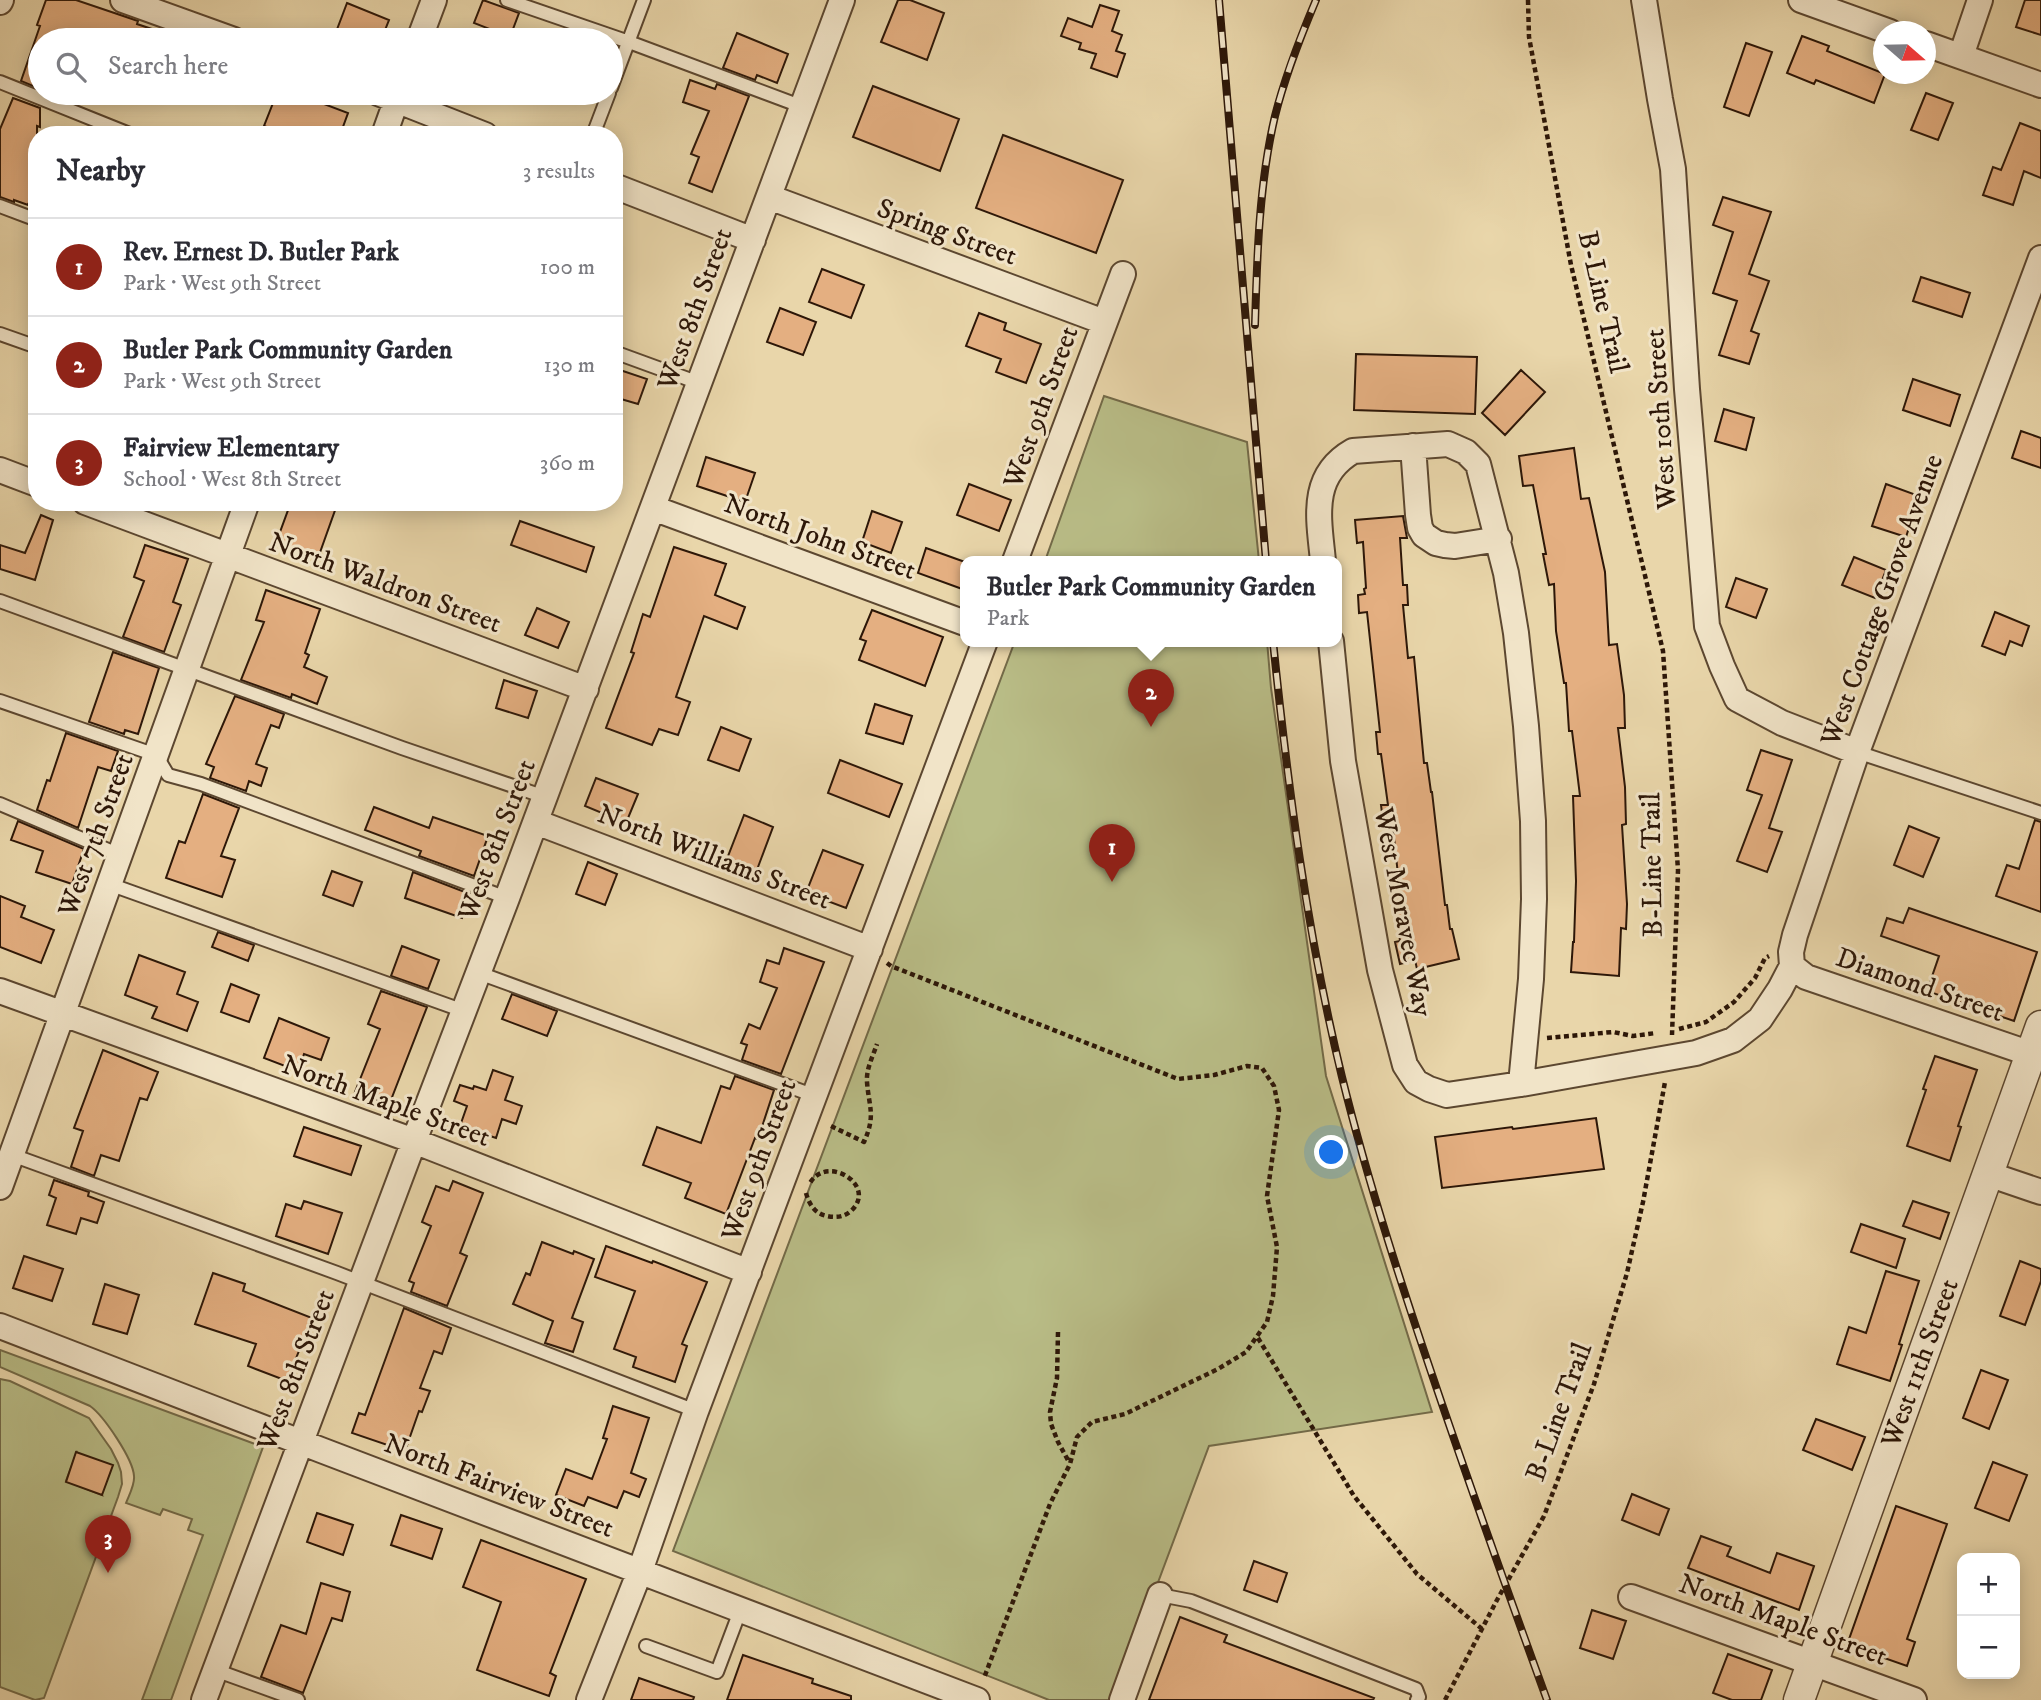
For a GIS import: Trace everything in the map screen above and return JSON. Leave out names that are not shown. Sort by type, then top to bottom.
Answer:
[{"type":"street","points":[[123,0],[201,28]]},
{"type":"street","points":[[424,28],[434,0]]},
{"type":"street","name":"West 8th Street","points":[[204,1700],[586,689],[842,0]]},
{"type":"street","name":"West 10th Street","points":[[1644,0],[1673,169],[1687,389],[1707,626],[1737,699],[1782,723],[1857,752]]},
{"type":"street","points":[[1801,0],[1873,26]]},
{"type":"street","points":[[1961,56],[1980,0]]},
{"type":"street","points":[[1936,47],[2041,85]]},
{"type":"street","points":[[386,126],[389,105]]},
{"type":"street","points":[[414,105],[464,126]]},
{"type":"street","points":[[623,189],[753,240]]},
{"type":"street","name":"Spring Street","points":[[769,197],[1104,322]]},
{"type":"street","name":"West Cottage Grove Avenue","points":[[1792,956],[1857,752],[2041,258]]},
{"type":"street","name":"West 9th Street","points":[[1017,556],[1123,274]]},
{"type":"street","points":[[1323,556],[1318,505],[1322,486],[1340,458],[1353,451],[1448,444],[1460,448],[1478,464],[1499,539],[1516,633],[1533,821],[1531,979],[1521,1084]]},
{"type":"street","points":[[1413,446],[1418,515],[1424,534],[1436,543],[1455,546],[1499,539]]},
{"type":"street","points":[[0,470],[28,481]]},
{"type":"street","name":"North John Street","points":[[653,508],[960,621]]},
{"type":"street","name":"North Waldron Street","points":[[109,511],[586,689]]},
{"type":"street","name":"West 7th Street","points":[[0,1188],[244,511]]},
{"type":"street","name":"West 9th Street","points":[[589,1700],[640,1571],[696,1411],[983,647]]},
{"type":"street","name":"West Moravec Way","points":[[1332,647],[1345,774],[1380,970],[1405,1065],[1416,1082],[1429,1090],[1447,1095],[1668,1059],[1718,1046],[1733,1040],[1760,1019],[1780,989],[1792,956]]},
{"type":"street","name":"North Williams Street","points":[[536,822],[870,949]]},
{"type":"street","name":"Diamond Street","points":[[1792,956],[1806,977],[2031,1054]]},
{"type":"street","name":"North Maple Street","points":[[0,991],[414,1141],[749,1272]]},
{"type":"street","name":"West 11th Street","points":[[1798,1700],[2041,1026]]},
{"type":"street","points":[[1989,1174],[2041,1192]]},
{"type":"street","name":"North Fairview Street","points":[[0,1326],[977,1700]]},
{"type":"street","points":[[1122,1700],[1160,1595]]},
{"type":"street","name":"North Maple Street","points":[[1631,1597],[1914,1700]]},
{"type":"lane","points":[[507,0],[588,28]]},
{"type":"lane","points":[[623,57],[644,0]]},
{"type":"lane","points":[[623,40],[803,107]]},
{"type":"lane","points":[[0,82],[28,93]]},
{"type":"lane","points":[[57,105],[110,126]]},
{"type":"lane","points":[[596,126],[604,105]]},
{"type":"lane","points":[[0,206],[28,217]]},
{"type":"lane","points":[[0,334],[28,344]]},
{"type":"lane","points":[[623,355],[699,383]]},
{"type":"lane","points":[[0,601],[402,748],[545,797]]},
{"type":"lane","points":[[0,701],[156,755],[168,775],[201,784],[507,898]]},
{"type":"lane","points":[[1857,752],[2041,813]]},
{"type":"lane","points":[[0,804],[120,855]]},
{"type":"lane","points":[[110,884],[464,1011]]},
{"type":"lane","points":[[479,973],[815,1096]]},
{"type":"lane","points":[[12,1155],[361,1282],[696,1411]]},
{"type":"lane","points":[[1160,1595],[1191,1601],[1416,1689],[1419,1697],[1417,1700]]},
{"type":"lane","points":[[646,1646],[717,1672],[740,1611]]},
{"type":"lane","points":[[215,1670],[298,1700]]},
{"type":"path","name":"B-Line Trail","points":[[1445,1700],[1544,1516],[1594,1384],[1627,1273],[1643,1202],[1673,1031],[1678,870],[1663,651],[1571,265],[1529,37],[1528,0]]},
{"type":"path","points":[[870,949],[891,966],[1178,1079],[1214,1075],[1247,1066],[1262,1068],[1274,1087],[1279,1110],[1267,1196],[1276,1247],[1273,1296],[1267,1322],[1246,1352],[1218,1369],[1125,1414],[1092,1422],[1077,1437],[1070,1464],[1050,1504],[977,1700]]},
{"type":"path","points":[[1557,1036],[1613,1032],[1633,1036],[1673,1031],[1706,1022],[1734,1002],[1755,978],[1765,958],[1792,956]]},
{"type":"path","points":[[831,1126],[864,1142],[872,1112],[866,1083],[867,1073],[877,1044]]},
{"type":"path","points":[[806,1193],[812,1208],[826,1216],[842,1217],[854,1209],[859,1201],[856,1184],[839,1172],[818,1174],[810,1183]]},
{"type":"path","points":[[1058,1332],[1057,1378],[1050,1412],[1051,1424],[1070,1464]]},
{"type":"path","points":[[1258,1338],[1354,1496],[1417,1574],[1482,1629]]},
{"type":"green space","points":[[1104,396],[1247,442],[1258,556],[1047,556]]},
{"type":"green space","points":[[1013,647],[1268,647],[1326,1076],[1432,1412],[1209,1446],[1114,1700],[1049,1700],[673,1551]]},
{"type":"green space","points":[[0,1350],[263,1447],[171,1700],[142,1700],[203,1535],[188,1530],[192,1519],[163,1509],[160,1515],[126,1503],[134,1476],[123,1449],[103,1419],[90,1406],[0,1367]]},
{"type":"green space","points":[[0,1379],[10,1381],[89,1418],[118,1463],[122,1484],[44,1698],[35,1700],[0,1687]],"holes":[[[77,1452],[102,1495],[66,1481]]]},
{"type":"building","points":[[46,0],[76,0],[138,21],[137,24],[149,28],[39,28],[37,25]]},
{"type":"building","points":[[483,0],[519,13],[513,28],[487,28],[474,23]]},
{"type":"building","points":[[898,0],[910,0],[944,13],[927,60],[881,42]]},
{"type":"building","points":[[2025,0],[2041,0],[2041,35],[2016,27]]},
{"type":"building","points":[[347,3],[389,20],[386,28],[338,28]]},
{"type":"building","points":[[1100,5],[1119,11],[1112,31],[1122,35],[1116,51],[1125,54],[1117,77],[1091,68],[1096,54],[1079,49],[1081,43],[1061,36],[1068,18],[1092,27]]},
{"type":"building","points":[[737,33],[788,54],[777,83],[757,75],[755,80],[723,68]]},
{"type":"building","points":[[1802,36],[1829,46],[1827,51],[1873,69],[1873,84],[1881,84],[1874,103],[1816,80],[1814,84],[1787,73]]},
{"type":"building","points":[[1746,43],[1772,52],[1749,116],[1724,107]]},
{"type":"building","points":[[28,61],[28,84],[21,81]]},
{"type":"building","points":[[690,80],[715,89],[717,84],[749,96],[712,192],[689,183],[699,157],[691,154],[709,111],[683,102]]},
{"type":"building","points":[[873,86],[959,119],[940,171],[853,137]]},
{"type":"building","points":[[1926,93],[1953,103],[1938,140],[1911,130]]},
{"type":"building","points":[[13,98],[40,108],[40,126],[28,126],[28,205],[0,197],[0,129]]},
{"type":"building","points":[[272,105],[327,105],[348,113],[343,126],[264,126]]},
{"type":"building","points":[[2020,123],[2041,131],[2041,178],[2024,171],[2013,205],[1983,195],[1993,167],[2001,170]]},
{"type":"building","points":[[1003,135],[1123,180],[1096,253],[976,208]]},
{"type":"building","points":[[1723,197],[1771,212],[1749,274],[1769,281],[1751,331],[1759,334],[1749,364],[1719,355],[1737,301],[1713,293],[1733,232],[1713,225]]},
{"type":"building","points":[[822,269],[864,285],[851,318],[809,302]]},
{"type":"building","points":[[1921,277],[1970,293],[1962,317],[1913,301]]},
{"type":"building","points":[[780,308],[816,322],[803,355],[767,342]]},
{"type":"building","points":[[979,313],[1006,323],[1004,330],[1041,344],[1026,383],[996,372],[1001,359],[966,346]]},
{"type":"building","points":[[1356,354],[1477,357],[1475,414],[1354,410]]},
{"type":"building","points":[[1521,370],[1545,392],[1505,435],[1482,413]]},
{"type":"building","points":[[623,371],[647,379],[638,404],[623,400]]},
{"type":"building","points":[[1913,379],[1960,395],[1950,426],[1903,410]]},
{"type":"building","points":[[1724,409],[1754,418],[1746,450],[1715,441]]},
{"type":"building","points":[[2021,431],[2041,438],[2041,468],[2012,458]]},
{"type":"building","points":[[1574,448],[1581,499],[1589,498],[1605,572],[1609,645],[1617,644],[1624,695],[1625,728],[1618,728],[1625,787],[1626,824],[1622,825],[1627,904],[1626,929],[1621,928],[1619,976],[1571,972],[1576,881],[1573,796],[1580,796],[1572,731],[1569,731],[1566,683],[1556,631],[1554,584],[1549,585],[1533,485],[1523,486],[1519,456]]},
{"type":"building","points":[[706,457],[755,473],[745,502],[697,486]]},
{"type":"building","points":[[969,484],[1011,500],[999,531],[957,515]]},
{"type":"building","points":[[1886,484],[1919,496],[1906,537],[1872,526]]},
{"type":"building","points":[[288,511],[335,511],[318,558],[276,543]]},
{"type":"building","points":[[872,511],[902,522],[891,553],[862,542]]},
{"type":"building","points":[[41,515],[53,520],[35,580],[0,569],[0,545],[25,553]]},
{"type":"building","points":[[1403,516],[1407,538],[1400,538],[1403,585],[1407,585],[1408,605],[1403,605],[1408,658],[1414,657],[1424,763],[1427,763],[1432,792],[1445,905],[1459,959],[1417,969],[1415,960],[1400,964],[1395,942],[1400,941],[1392,876],[1398,875],[1393,828],[1384,829],[1381,805],[1388,805],[1381,754],[1378,754],[1376,732],[1380,732],[1367,612],[1359,613],[1358,595],[1365,594],[1366,588],[1363,542],[1357,543],[1355,520]]},
{"type":"building","points":[[520,521],[594,547],[586,572],[511,545]]},
{"type":"building","points":[[145,545],[188,559],[173,602],[181,605],[164,652],[123,637],[144,581],[134,577]]},
{"type":"building","points":[[674,547],[726,564],[715,595],[745,607],[737,629],[704,616],[676,697],[690,702],[678,735],[659,729],[652,745],[606,728],[634,653],[631,652],[643,614],[650,617]]},
{"type":"building","points":[[926,548],[960,560],[960,588],[918,573]]},
{"type":"building","points":[[1854,557],[1886,570],[1875,598],[1842,585]]},
{"type":"building","points":[[1736,578],[1767,589],[1756,618],[1726,607]]},
{"type":"building","points":[[266,590],[320,609],[305,653],[309,655],[304,667],[327,677],[317,704],[292,694],[291,698],[241,680],[264,622],[256,620]]},
{"type":"building","points":[[537,608],[569,622],[558,648],[525,635]]},
{"type":"building","points":[[872,610],[943,637],[925,686],[859,660],[866,641],[860,639]]},
{"type":"building","points":[[1995,612],[2029,626],[2022,646],[2010,641],[2005,655],[1982,646]]},
{"type":"building","points":[[113,652],[159,668],[138,734],[125,730],[124,734],[89,722]]},
{"type":"building","points":[[504,680],[537,691],[528,718],[496,708]]},
{"type":"building","points":[[235,696],[284,714],[279,728],[271,725],[256,764],[267,768],[261,786],[249,781],[246,791],[210,778],[214,767],[206,764]]},
{"type":"building","points":[[875,704],[912,716],[903,744],[866,733]]},
{"type":"building","points":[[721,727],[751,739],[739,771],[708,760]]},
{"type":"building","points":[[66,733],[118,751],[111,771],[98,767],[78,828],[37,810]]},
{"type":"building","points":[[1761,750],[1792,760],[1769,828],[1782,832],[1767,872],[1737,861],[1762,795],[1747,790]]},
{"type":"building","points":[[840,760],[902,784],[889,817],[828,793]]},
{"type":"building","points":[[596,778],[638,794],[626,823],[585,806]]},
{"type":"building","points":[[203,794],[239,808],[221,856],[235,860],[222,897],[166,878],[179,841],[185,843]]},
{"type":"building","points":[[374,807],[429,828],[433,817],[488,836],[474,876],[419,856],[421,851],[365,830]]},
{"type":"building","points":[[744,815],[773,827],[755,875],[725,864]]},
{"type":"building","points":[[2035,820],[2041,822],[2041,912],[1996,896],[2007,865],[2019,869]]},
{"type":"building","points":[[18,821],[84,849],[72,884],[36,872],[43,851],[11,840]]},
{"type":"building","points":[[1909,826],[1939,838],[1923,877],[1894,865]]},
{"type":"building","points":[[823,850],[863,865],[846,908],[806,893]]},
{"type":"building","points":[[588,862],[617,874],[605,905],[576,894]]},
{"type":"building","points":[[332,871],[362,882],[353,906],[323,895]]},
{"type":"building","points":[[413,872],[470,894],[462,918],[405,898]]},
{"type":"building","points":[[0,896],[25,906],[21,917],[54,930],[41,963],[0,947]]},
{"type":"building","points":[[1909,908],[2037,952],[2014,1021],[1927,991],[1939,956],[1881,936],[1887,918],[1903,923]]},
{"type":"building","points":[[218,932],[254,945],[248,961],[212,947]]},
{"type":"building","points":[[402,946],[439,960],[428,989],[391,976]]},
{"type":"building","points":[[784,948],[824,962],[781,1074],[742,1060],[747,1045],[741,1043],[749,1024],[760,1029],[777,988],[760,982],[767,960],[779,964]]},
{"type":"building","points":[[139,955],[185,972],[177,994],[198,1002],[187,1031],[152,1018],[157,1007],[125,995]]},
{"type":"building","points":[[231,984],[259,995],[249,1022],[221,1012]]},
{"type":"building","points":[[381,991],[427,1007],[389,1105],[355,1092],[380,1029],[368,1024]]},
{"type":"building","points":[[512,994],[557,1011],[547,1036],[502,1019]]},
{"type":"building","points":[[279,1018],[329,1038],[321,1060],[304,1054],[298,1071],[264,1058]]},
{"type":"building","points":[[103,1050],[158,1072],[147,1100],[140,1098],[119,1161],[101,1155],[94,1176],[71,1167],[83,1131],[74,1128]]},
{"type":"building","points":[[1935,1056],[1977,1070],[1958,1126],[1961,1127],[1950,1161],[1907,1146]]},
{"type":"building","points":[[493,1070],[513,1077],[505,1100],[522,1106],[516,1124],[502,1119],[496,1138],[460,1126],[467,1106],[454,1101],[460,1085],[486,1090]]},
{"type":"building","points":[[735,1076],[774,1090],[758,1139],[755,1138],[726,1214],[685,1198],[691,1183],[643,1165],[657,1127],[701,1143],[721,1086],[730,1089]]},
{"type":"building","points":[[1596,1118],[1604,1169],[1442,1188],[1435,1137]]},
{"type":"building","points":[[304,1127],[361,1146],[351,1175],[294,1156]]},
{"type":"building","points":[[54,1180],[89,1192],[88,1196],[104,1202],[97,1223],[81,1218],[76,1234],[47,1225],[56,1198],[49,1195]]},
{"type":"building","points":[[453,1181],[483,1193],[460,1253],[467,1256],[447,1306],[411,1292],[414,1283],[409,1281],[431,1226],[422,1222],[436,1186],[449,1191]]},
{"type":"building","points":[[304,1201],[342,1213],[328,1254],[276,1236],[286,1204],[301,1209]]},
{"type":"building","points":[[1913,1201],[1949,1213],[1940,1239],[1903,1226]]},
{"type":"building","points":[[1861,1224],[1905,1239],[1896,1268],[1851,1252]]},
{"type":"building","points":[[542,1242],[594,1259],[572,1318],[583,1322],[573,1352],[545,1343],[553,1321],[513,1304],[526,1273],[530,1275]]},
{"type":"building","points":[[606,1246],[707,1282],[682,1344],[687,1346],[675,1382],[633,1367],[636,1357],[614,1349],[635,1291],[595,1277]]},
{"type":"building","points":[[24,1256],[63,1269],[52,1301],[13,1288]]},
{"type":"building","points":[[2020,1261],[2041,1269],[2041,1281],[2025,1325],[2000,1316]]},
{"type":"building","points":[[1886,1271],[1919,1281],[1890,1381],[1837,1364],[1849,1327],[1866,1333]]},
{"type":"building","points":[[213,1273],[245,1284],[243,1291],[312,1318],[287,1381],[248,1366],[256,1344],[195,1324]]},
{"type":"building","points":[[105,1284],[139,1295],[127,1334],[93,1324]]},
{"type":"building","points":[[404,1308],[451,1328],[442,1354],[434,1351],[420,1388],[430,1391],[422,1412],[419,1411],[405,1451],[352,1433],[359,1413],[365,1415]]},
{"type":"building","points":[[1981,1370],[2008,1380],[1989,1429],[1963,1418]]},
{"type":"building","points":[[613,1406],[649,1418],[631,1473],[646,1479],[639,1497],[624,1491],[617,1508],[588,1497],[584,1506],[556,1495],[566,1469],[592,1479],[607,1439],[603,1438]]},
{"type":"building","points":[[1816,1419],[1865,1437],[1852,1470],[1803,1450]]},
{"type":"building","points":[[76,1452],[113,1465],[102,1495],[66,1482]]},
{"type":"building","points":[[1993,1462],[2027,1475],[2009,1521],[1975,1508]]},
{"type":"building","points":[[1632,1494],[1669,1509],[1659,1535],[1622,1520]]},
{"type":"building","points":[[1896,1506],[1947,1524],[1907,1639],[1915,1642],[1907,1666],[1847,1645]]},
{"type":"building","points":[[317,1513],[353,1525],[343,1555],[307,1542]]},
{"type":"building","points":[[401,1515],[442,1529],[432,1559],[391,1545]]},
{"type":"building","points":[[1701,1536],[1731,1547],[1727,1556],[1770,1573],[1777,1553],[1814,1566],[1799,1610],[1688,1568]]},
{"type":"building","points":[[481,1540],[586,1579],[550,1673],[556,1676],[549,1696],[477,1670],[501,1602],[463,1587]]},
{"type":"building","points":[[1254,1561],[1287,1573],[1277,1602],[1244,1590]]},
{"type":"building","points":[[321,1583],[350,1592],[342,1621],[332,1618],[303,1693],[261,1677],[281,1625],[306,1634]]},
{"type":"building","points":[[1592,1610],[1626,1621],[1613,1659],[1580,1648]]},
{"type":"building","points":[[1180,1617],[1227,1635],[1224,1642],[1374,1698],[1149,1700]]},
{"type":"building","points":[[1728,1654],[1772,1670],[1761,1700],[1732,1700],[1713,1693]]},
{"type":"building","points":[[743,1655],[813,1679],[812,1683],[851,1696],[851,1700],[727,1700]]},
{"type":"building","points":[[639,1678],[694,1697],[693,1700],[631,1700]]},
{"type":"railway","points":[[1219,0],[1266,556]]},
{"type":"railway","points":[[1255,325],[1265,168],[1275,116],[1288,72],[1316,0]]},
{"type":"railway","points":[[1274,647],[1292,806],[1309,915],[1342,1077],[1376,1200],[1415,1323],[1547,1700]]},
{"type":"place","name":"Butler Park Community Garden","points":[[1151,727]]},
{"type":"place","name":"Rev. Ernest D. Butler Park","points":[[1112,882]]},
{"type":"place","name":"Fairview Elementary","points":[[108,1573]]}]
